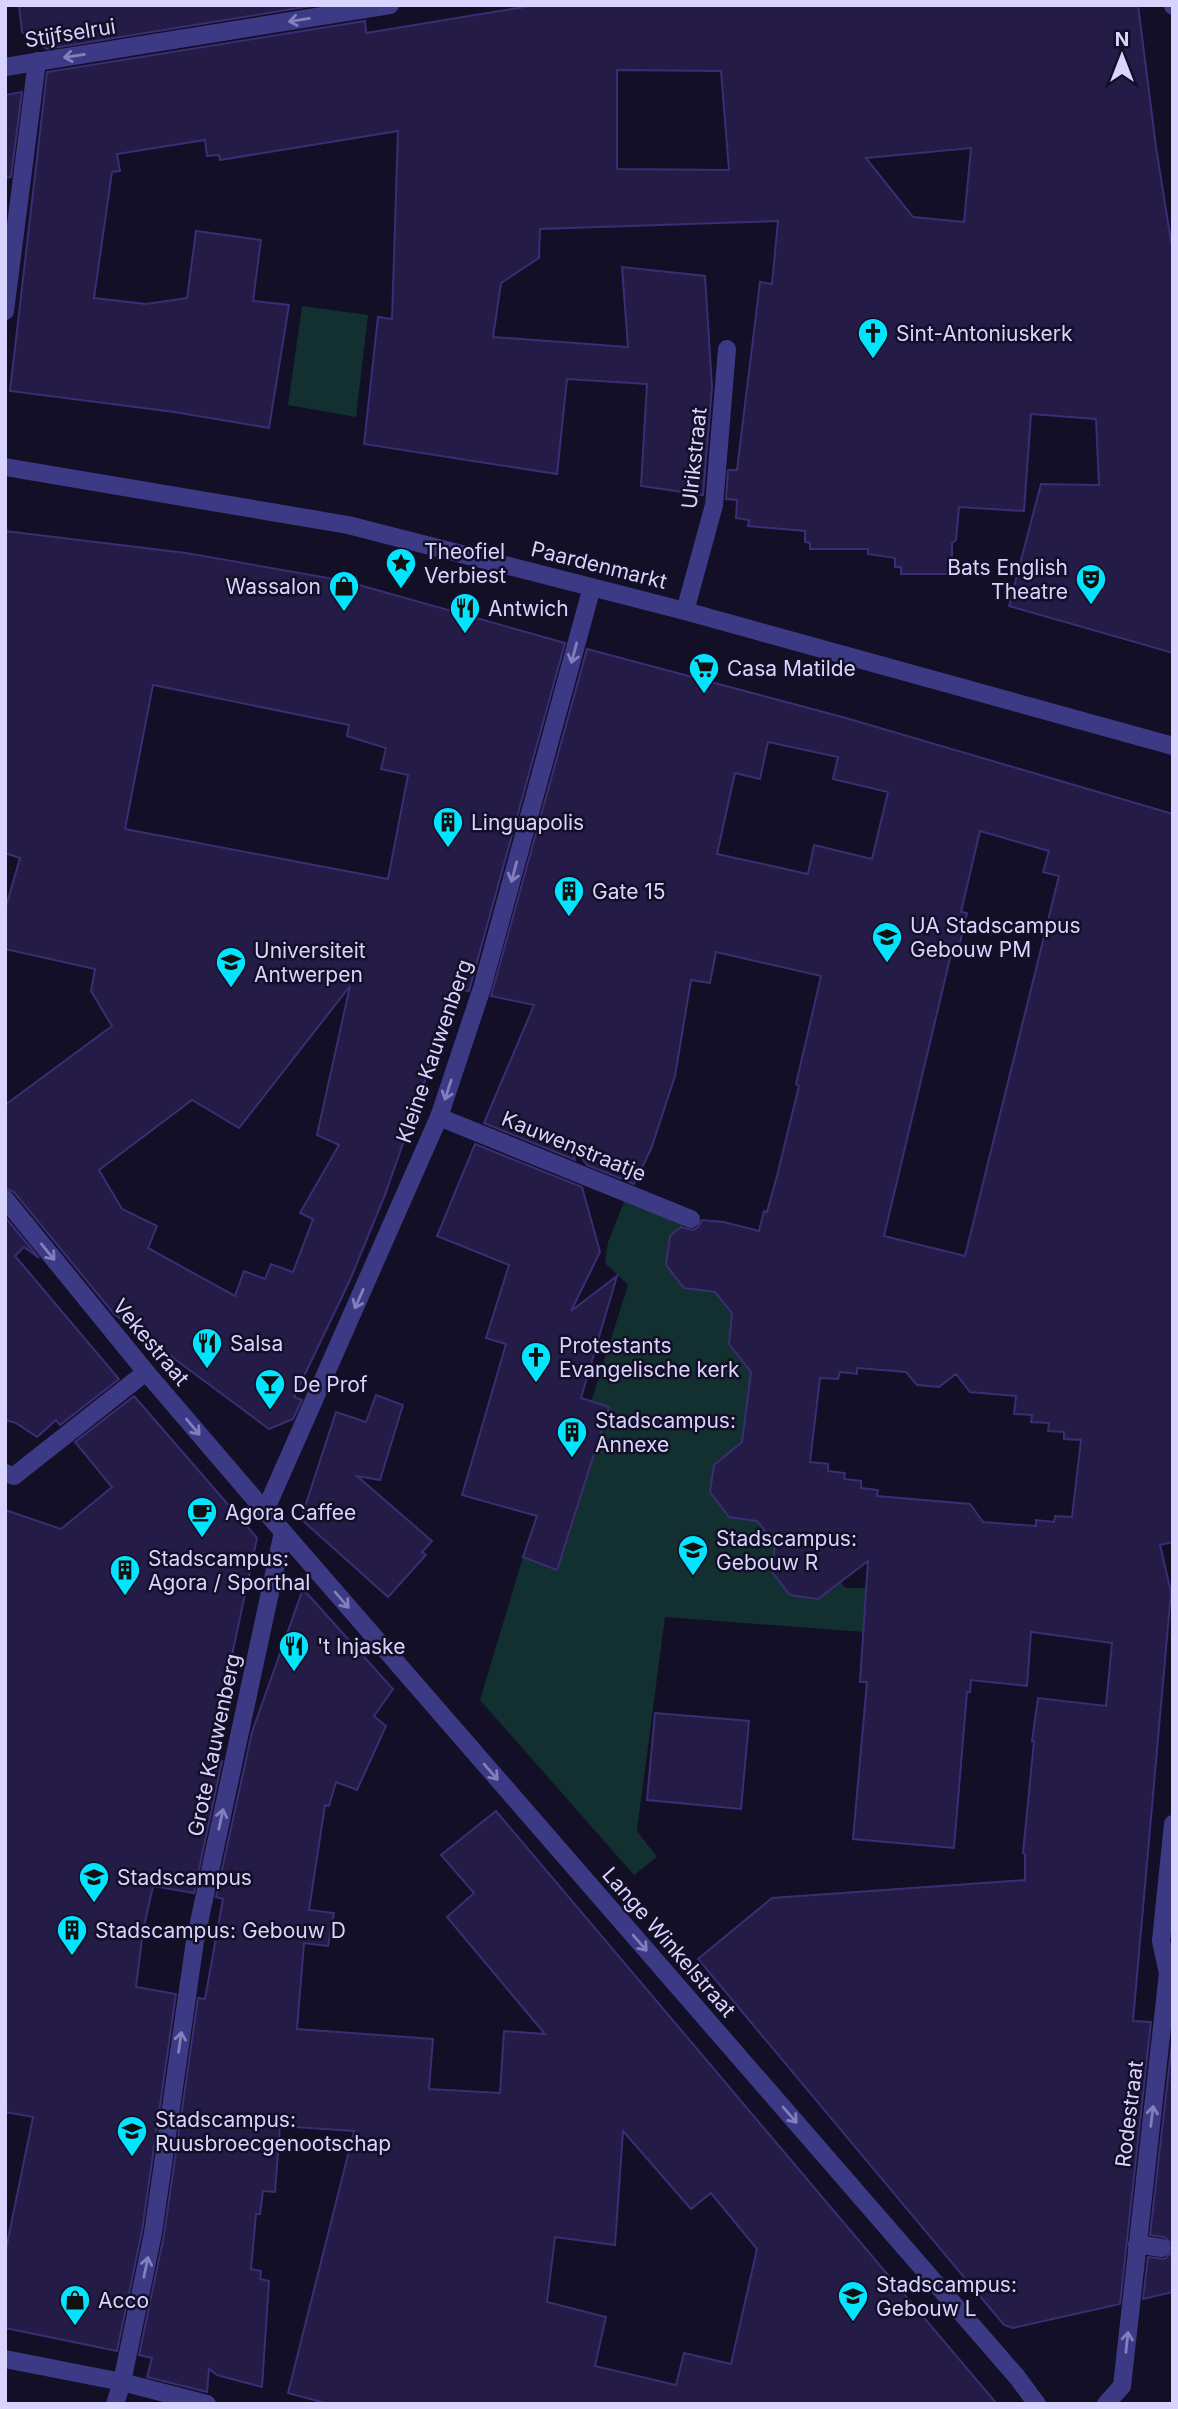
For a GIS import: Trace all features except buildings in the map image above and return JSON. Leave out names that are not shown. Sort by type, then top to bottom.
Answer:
[{"type":"street","name":"Stijfselrui","points":[[5,67],[390,5]]},
{"type":"street","points":[[5,311],[37,61]]},
{"type":"street","name":"Ulrikstraat","points":[[685,611],[714,505],[727,349]]},
{"type":"street","name":"Paardenmarkt","points":[[5,467],[348,525],[685,611],[1173,746]]},
{"type":"street","name":"Kleine Kauwenberg","points":[[265,1511],[439,1117],[482,988],[592,587]]},
{"type":"street","name":"Kauwenstraatje","points":[[439,1117],[691,1219]]},
{"type":"street","name":"Vekestraat","points":[[5,1199],[146,1372],[265,1511]]},
{"type":"street","points":[[5,1473],[14,1476],[146,1372]]},
{"type":"street","name":"Lange Winkelstraat","points":[[265,1511],[1017,2377],[1037,2404]]},
{"type":"street","name":"Grote Kauwenberg","points":[[114,2404],[122,2382],[153,2233],[195,1941],[283,1532]]},
{"type":"street","name":"Rodestraat","points":[[1106,2404],[1122,2386],[1168,1973],[1161,1941],[1173,1824]]},
{"type":"street","points":[[1137,2244],[1162,2248]]},
{"type":"street","points":[[5,2358],[122,2382],[208,2404]]},
{"type":"green space","points":[[302,306],[368,315],[356,417],[288,405]]},
{"type":"green space","points":[[628,1192],[691,1219],[670,1236],[666,1265],[684,1288],[715,1292],[732,1313],[729,1345],[747,1367],[751,1368],[742,1448],[735,1448],[714,1465],[710,1492],[729,1517],[757,1521],[775,1543],[772,1572],[790,1595],[818,1599],[841,1582],[845,1588],[867,1588],[864,1632],[665,1617],[637,1831],[657,1857],[634,1875],[480,1700],[523,1557],[557,1570],[609,1408],[591,1402],[628,1285],[605,1263],[608,1242]]},
{"type":"place","name":"Sint-Antoniuskerk","points":[[873,360]]},
{"type":"place","name":"Theofiel Verbiest","points":[[401,590]]},
{"type":"place","name":"Bats English Theatre","points":[[1091,606]]},
{"type":"place","name":"Wassalon","points":[[344,613]]},
{"type":"place","name":"Antwich","points":[[465,635]]},
{"type":"place","name":"Casa Matilde","points":[[704,695]]},
{"type":"place","name":"Linguapolis","points":[[448,849]]},
{"type":"place","name":"Gate 15","points":[[569,918]]},
{"type":"place","name":"UA Stadscampus Gebouw PM","points":[[887,964]]},
{"type":"place","name":"Universiteit Antwerpen","points":[[231,989]]},
{"type":"place","name":"Salsa","points":[[207,1370]]},
{"type":"place","name":"Protestants Evangelische kerk","points":[[536,1384]]},
{"type":"place","name":"De Prof","points":[[270,1411]]},
{"type":"place","name":"Stadscampus: Annexe","points":[[572,1459]]},
{"type":"place","name":"Agora Caffee","points":[[202,1539]]},
{"type":"place","name":"Stadscampus: Gebouw R","points":[[693,1577]]},
{"type":"place","name":"Stadscampus: Agora / Sporthal","points":[[125,1597]]},
{"type":"place","name":"'t Injaske","points":[[294,1673]]},
{"type":"place","name":"Stadscampus","points":[[94,1904]]},
{"type":"place","name":"Stadscampus: Gebouw D","points":[[72,1957]]},
{"type":"place","name":"Stadscampus: Ruusbroecgenootschap","points":[[132,2158]]},
{"type":"place","name":"Stadscampus: Gebouw L","points":[[853,2323]]},
{"type":"place","name":"Acco","points":[[75,2327]]}]
